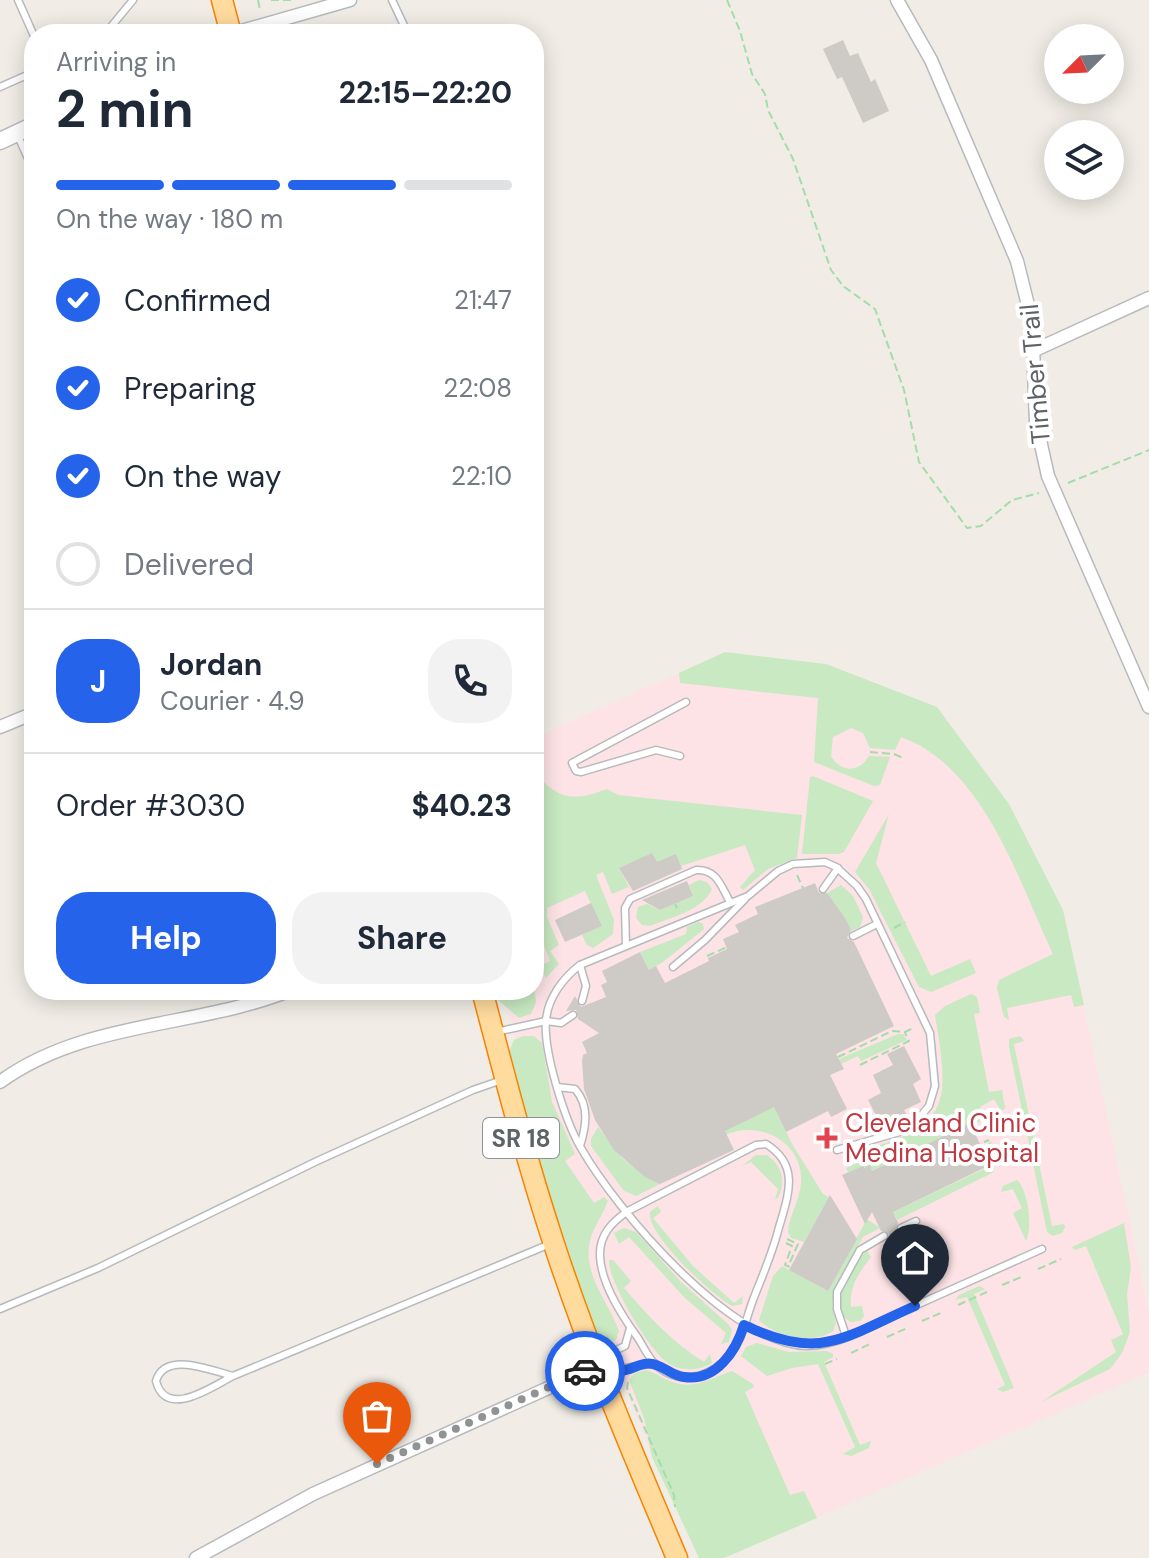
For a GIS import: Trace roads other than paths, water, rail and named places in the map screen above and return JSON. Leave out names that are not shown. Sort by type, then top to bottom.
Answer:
[{"type":"highway","points":[[222,0],[228,24]]},
{"type":"highway","name":"SR 18","points":[[485,1000],[553,1242],[597,1366],[677,1558]]},
{"type":"street","points":[[266,24],[350,0]]},
{"type":"street","name":"Timber Trail","points":[[897,0],[931,60],[1017,261],[1027,292],[1035,350],[1036,422],[1053,488],[1149,707]]},
{"type":"street","points":[[0,141],[24,130]]},
{"type":"street","points":[[1035,350],[1149,298]]},
{"type":"street","points":[[0,727],[24,717]]},
{"type":"street","points":[[0,1082],[32,1062],[100,1037],[240,1008],[263,1000]]},
{"type":"street","points":[[196,1558],[313,1494],[597,1366]]},
{"type":"lane","points":[[18,0],[29,24]]},
{"type":"lane","points":[[113,24],[133,0]]},
{"type":"lane","points":[[392,0],[403,24]]},
{"type":"lane","points":[[0,87],[24,76]]},
{"type":"lane","points":[[17,133],[24,149]]},
{"type":"lane","points":[[680,756],[656,750],[581,772],[576,771],[572,763],[686,702]]},
{"type":"lane","points":[[673,967],[770,877],[793,864],[825,862],[838,868],[857,886],[930,1033],[935,1086],[929,1106],[910,1129],[837,1150]]},
{"type":"lane","points":[[823,889],[838,868]]},
{"type":"lane","points":[[626,945],[625,908],[630,899],[696,870],[714,874],[730,902]]},
{"type":"lane","points":[[748,896],[580,965],[559,985],[546,1021],[561,1104],[595,1171],[628,1211],[679,1269],[744,1325],[775,1339],[808,1346],[846,1336],[1042,1249]]},
{"type":"lane","points":[[853,936],[877,924]]},
{"type":"lane","points":[[580,965],[586,986],[582,1001]]},
{"type":"lane","points":[[493,1033],[546,1021],[561,1023],[573,1015]]},
{"type":"lane","points":[[0,1309],[98,1268],[315,1162],[473,1090],[505,1079]]},
{"type":"lane","points":[[557,1087],[575,1089],[583,1103],[587,1122],[580,1146]]},
{"type":"lane","points":[[766,1144],[775,1150],[789,1172],[791,1185],[770,1257],[744,1325],[739,1341],[716,1370],[687,1378],[671,1374],[656,1364],[630,1328],[605,1279],[600,1254],[607,1230],[628,1211],[756,1145],[766,1144]]},
{"type":"lane","points":[[901,1228],[916,1221]]},
{"type":"lane","points":[[846,1336],[838,1317],[837,1292],[860,1250],[884,1236]]},
{"type":"lane","points":[[233,1376],[172,1365],[162,1370],[156,1381],[160,1392],[175,1399],[203,1393],[233,1376],[553,1242]]},
{"type":"lane","points":[[630,1328],[625,1346],[610,1353],[597,1366],[619,1372],[639,1364],[656,1364]]},
{"type":"place","name":"Cleveland Clinic Medina Hospital","points":[[827,1138]]}]
